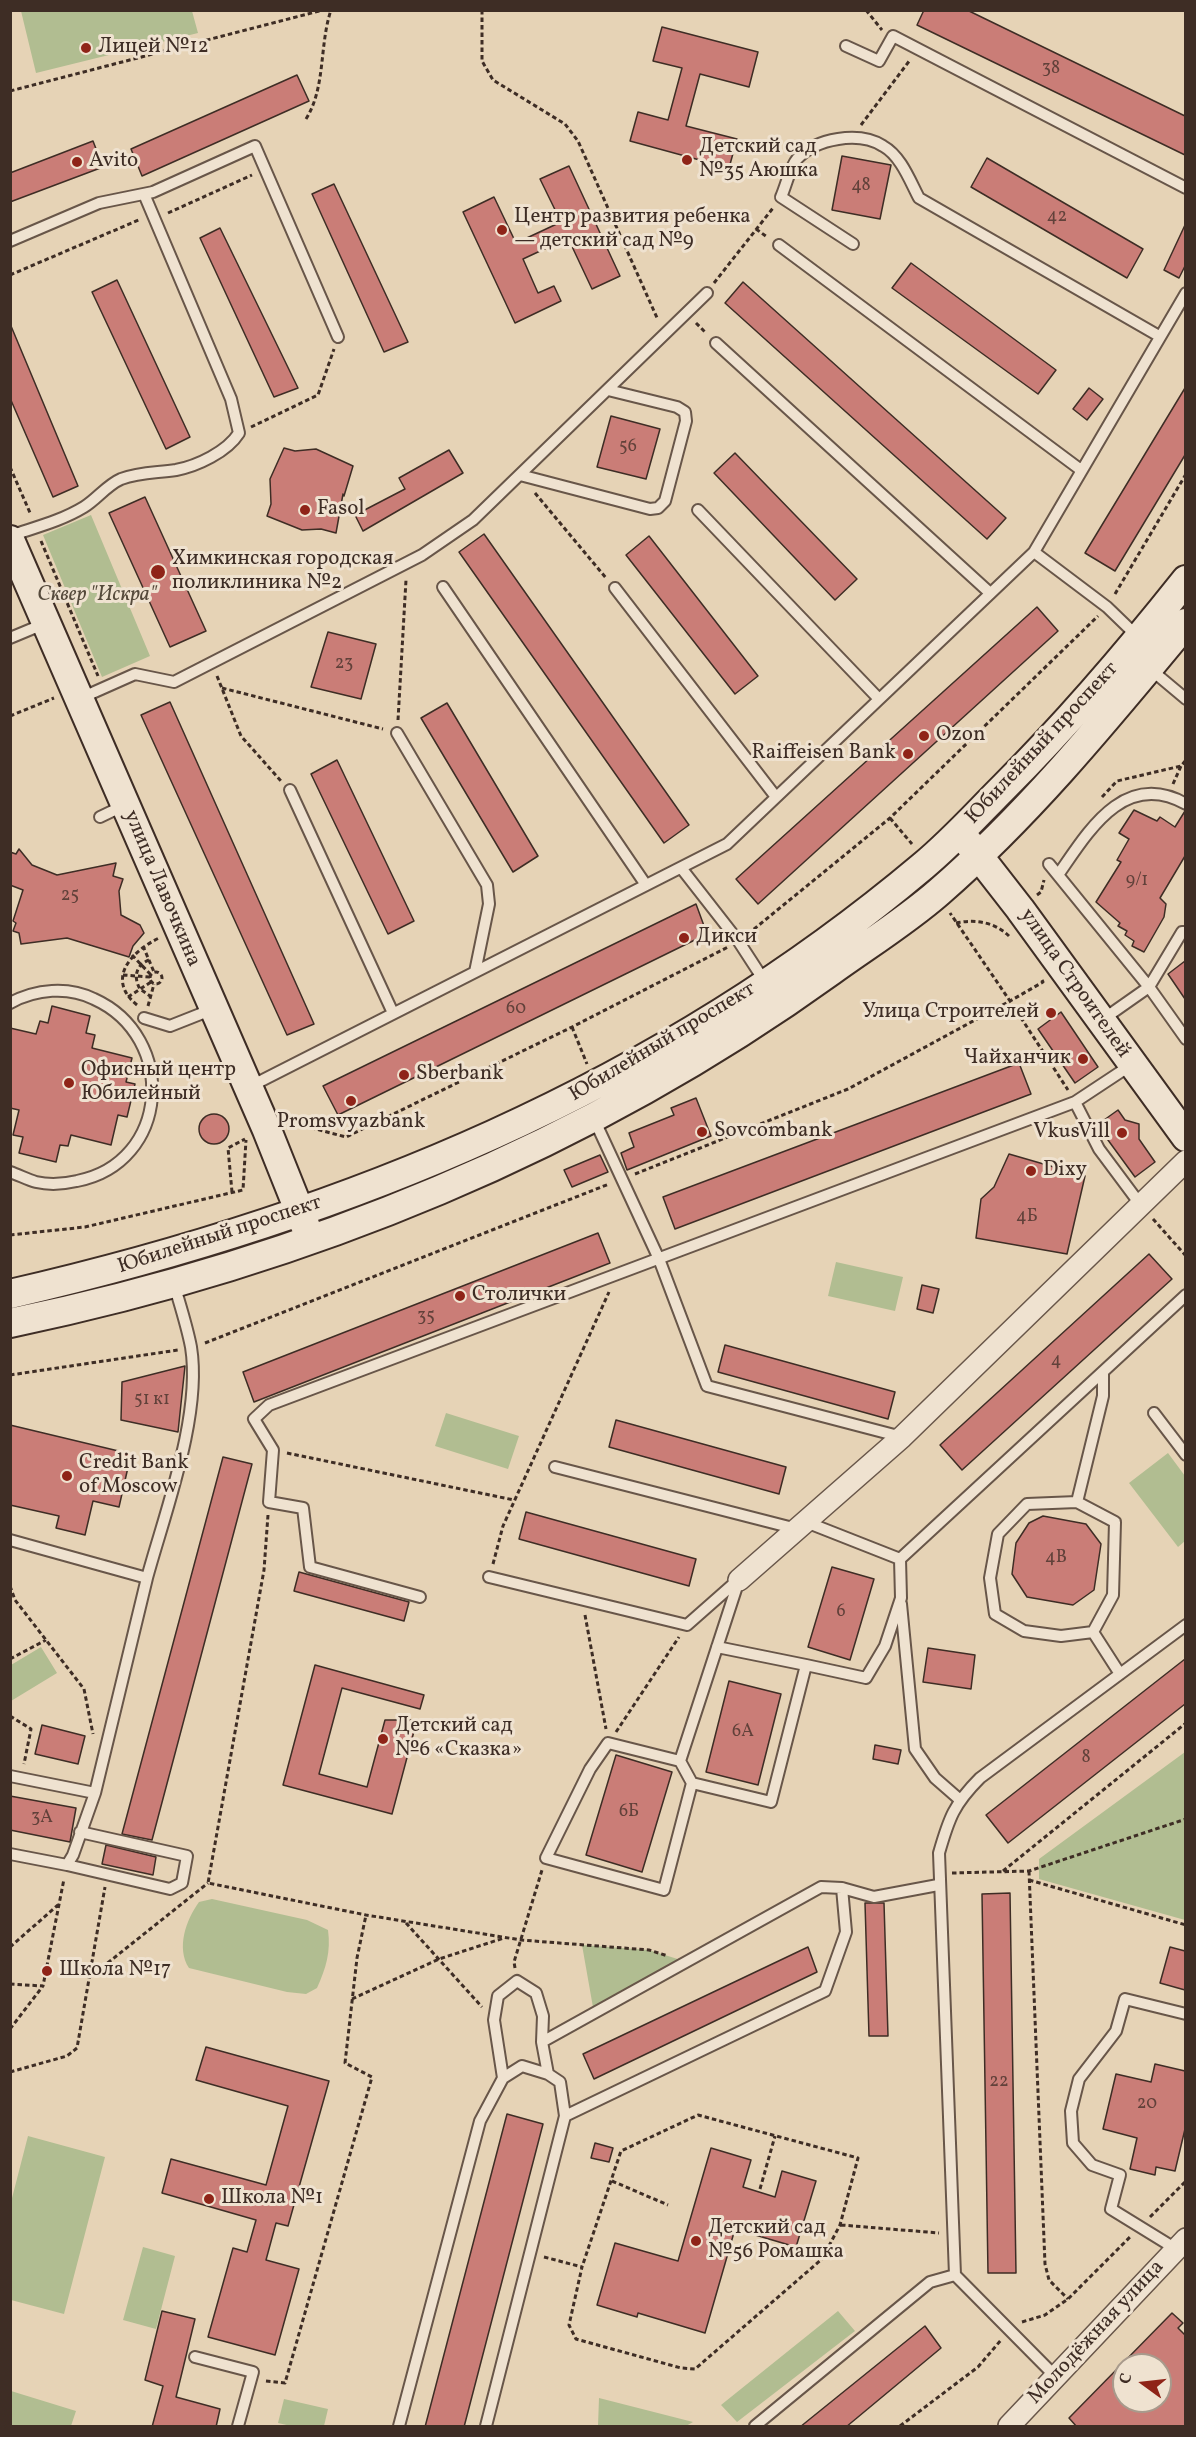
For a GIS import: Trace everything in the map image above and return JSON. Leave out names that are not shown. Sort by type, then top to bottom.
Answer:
[{"type":"main road","name":"улица Лавочкина","points":[[10,538],[79,695],[113,811],[213,1009],[248,1087],[256,1135],[306,1226]]},
{"type":"main road","name":"Юбилейный проспект","points":[[10,1323],[174,1284],[306,1226],[628,1069],[765,982],[850,924],[923,865],[960,832],[1038,753],[1140,638],[1185,580]]},
{"type":"main road","name":"Юбилейный проспект","points":[[10,1294],[306,1226],[477,1176],[643,1093],[779,1009],[939,893],[1060,772],[1185,623]]},
{"type":"main road","name":"улица Строителей","points":[[960,832],[1020,909],[1185,1137]]},
{"type":"street","points":[[739,1580],[902,1437],[1185,1161]]},
{"type":"street","name":"Молодёжная улица","points":[[1009,2427],[1181,2244]]},
{"type":"lane","points":[[846,46],[879,61],[893,36],[1185,188]]},
{"type":"lane","points":[[853,243],[781,197],[797,159],[827,140],[852,137],[883,146],[904,168],[919,198],[1160,336]]},
{"type":"lane","points":[[10,241],[99,203],[144,194],[255,146],[338,337]]},
{"type":"lane","points":[[10,538],[56,521],[85,506],[118,481],[142,472],[177,470],[215,454],[233,443],[239,433],[231,399],[144,194]]},
{"type":"lane","points":[[778,245],[1081,470]]},
{"type":"lane","points":[[79,695],[135,674],[174,682],[407,563],[473,520],[707,293]]},
{"type":"lane","points":[[248,1087],[728,844],[1034,552],[1185,293]]},
{"type":"lane","points":[[716,343],[990,593]]},
{"type":"lane","points":[[520,475],[650,509],[658,508],[665,501],[686,421],[685,412],[677,407],[608,390]]},
{"type":"lane","points":[[698,510],[879,699]]},
{"type":"lane","points":[[1034,552],[1107,607],[1140,638]]},
{"type":"lane","points":[[443,586],[646,885]]},
{"type":"lane","points":[[615,588],[776,798]]},
{"type":"lane","points":[[10,638],[46,623]]},
{"type":"lane","points":[[1149,668],[1184,695]]},
{"type":"lane","points":[[397,733],[487,885],[489,904],[475,972]]},
{"type":"lane","points":[[290,790],[393,1013]]},
{"type":"lane","points":[[1058,875],[1095,822],[1130,796],[1169,794],[1185,804]]},
{"type":"lane","points":[[1049,864],[1149,987],[1185,1039]]},
{"type":"lane","points":[[682,868],[739,942],[765,982]]},
{"type":"lane","points":[[1101,1022],[1149,987],[1184,930]]},
{"type":"lane","points":[[10,1003],[24,996],[59,990],[82,993],[111,1006],[129,1022],[144,1044],[153,1085],[151,1108],[144,1129],[131,1149],[112,1166],[87,1179],[71,1182],[37,1182],[10,1172]]},
{"type":"lane","points":[[144,1018],[170,1026],[213,1009]]},
{"type":"lane","points":[[420,1597],[310,1567],[303,1508],[269,1502],[273,1450],[255,1419],[269,1405],[1075,1102],[1131,1065]]},
{"type":"lane","points":[[1075,1102],[1099,1149],[1140,1204]]},
{"type":"lane","points":[[594,1119],[659,1258],[707,1386],[902,1437]]},
{"type":"lane","points":[[67,1865],[73,1855],[95,1793],[147,1578],[186,1433],[191,1398],[191,1348],[174,1284]]},
{"type":"lane","points":[[959,1799],[935,1778],[915,1749],[901,1598],[900,1558],[1185,1294]]},
{"type":"lane","points":[[1077,1502],[1103,1396],[1103,1372]]},
{"type":"lane","points":[[1154,1413],[1185,1455]]},
{"type":"lane","points":[[555,1467],[801,1525],[900,1558]]},
{"type":"lane","points":[[1077,1502],[1114,1522],[1113,1595],[1093,1632],[1061,1636],[1024,1631],[995,1614],[990,1578],[998,1534],[1027,1504],[1077,1502]]},
{"type":"lane","points":[[10,1540],[147,1578]]},
{"type":"lane","points":[[489,1577],[687,1625],[739,1580]]},
{"type":"lane","points":[[680,1761],[739,1580]]},
{"type":"lane","points":[[717,1647],[866,1678],[885,1646],[901,1598]]},
{"type":"lane","points":[[1056,2377],[955,2275],[938,1886],[939,1853],[948,1822],[959,1799],[980,1778],[1185,1625]]},
{"type":"lane","points":[[1093,1632],[1120,1674]]},
{"type":"lane","points":[[693,1783],[664,1890],[546,1858],[590,1769],[608,1743],[680,1761],[693,1783],[771,1802],[806,1665]]},
{"type":"lane","points":[[16,1777],[95,1793]]},
{"type":"lane","points":[[10,1854],[170,1889],[182,1883],[187,1856],[80,1832]]},
{"type":"lane","points":[[542,2042],[821,1887],[842,1888],[874,1897],[938,1886]]},
{"type":"lane","points":[[565,2116],[825,1991],[846,1932],[842,1888]]},
{"type":"lane","points":[[503,2078],[494,2020],[498,1996],[517,1981],[536,1993],[543,2016],[542,2042],[548,2074]]},
{"type":"lane","points":[[1181,2244],[1140,2226],[1111,2209],[1120,2175],[1092,2165],[1073,2143],[1071,2111],[1079,2079],[1116,2031],[1125,1999],[1185,2014]]},
{"type":"lane","points":[[399,2427],[480,2121],[503,2078],[522,2066],[548,2074],[560,2082],[565,2116],[486,2427]]},
{"type":"lane","points":[[755,2427],[930,2282],[955,2275]]},
{"type":"lane","points":[[195,2357],[253,2372],[238,2427]]},
{"type":"path","points":[[10,91],[323,10]]},
{"type":"path","points":[[306,119],[319,87],[331,10]]},
{"type":"path","points":[[482,10],[482,61],[493,80],[565,124],[578,141],[665,335]]},
{"type":"path","points":[[866,10],[879,28],[893,36]]},
{"type":"path","points":[[852,137],[918,49]]},
{"type":"path","points":[[10,275],[153,216],[171,213],[265,169]]},
{"type":"path","points":[[707,293],[781,197]]},
{"type":"path","points":[[686,314],[716,343]]},
{"type":"path","points":[[239,433],[318,395],[338,337]]},
{"type":"path","points":[[10,467],[36,527],[79,695],[10,716]]},
{"type":"path","points":[[232,1192],[228,1148],[286,1121],[346,1137],[572,1027],[739,942],[890,818],[1107,607],[1185,474]]},
{"type":"path","points":[[520,475],[615,588]]},
{"type":"path","points":[[222,688],[397,733],[407,563]]},
{"type":"path","points":[[212,663],[240,736],[290,790]]},
{"type":"path","points":[[1169,794],[1181,766]]},
{"type":"path","points":[[890,818],[912,844],[923,865]]},
{"type":"path","points":[[939,893],[956,923],[1011,1001],[1075,1102]]},
{"type":"path","points":[[956,923],[975,921],[988,923],[998,927],[1011,938]]},
{"type":"path","points":[[143,946],[149,960],[152,978],[146,1010],[128,997],[123,975],[132,955],[143,946],[162,937]]},
{"type":"path","points":[[132,955],[152,978]]},
{"type":"path","points":[[149,960],[141,964],[136,976],[140,989],[150,996]]},
{"type":"path","points":[[10,1375],[191,1348],[623,1179],[848,1089],[1044,982],[1037,972]]},
{"type":"path","points":[[123,975],[152,978]]},
{"type":"path","points":[[128,997],[152,978]]},
{"type":"path","points":[[10,1235],[85,1227],[243,1190],[256,1135]]},
{"type":"path","points":[[1140,1204],[1185,1256]]},
{"type":"path","points":[[489,1577],[502,1526],[617,1274]]},
{"type":"path","points":[[273,1450],[514,1500]]},
{"type":"path","points":[[88,1978],[208,1882],[264,1570],[269,1502]]},
{"type":"path","points":[[10,1586],[15,1600],[84,1689],[93,1741]]},
{"type":"path","points":[[583,1600],[608,1743]]},
{"type":"path","points":[[608,1743],[687,1625]]},
{"type":"path","points":[[10,1659],[46,1640]]},
{"type":"path","points":[[10,1716],[31,1729],[16,1777]]},
{"type":"path","points":[[1001,1872],[1185,1723]]},
{"type":"path","points":[[939,1874],[1029,1871],[1185,1819]]},
{"type":"path","points":[[517,1981],[514,1962],[546,1858]]},
{"type":"path","points":[[10,2029],[43,1986],[67,1865]]},
{"type":"path","points":[[1029,1871],[1045,2264],[1049,2280],[1068,2299]]},
{"type":"path","points":[[1029,1880],[1185,1925]]},
{"type":"path","points":[[208,1882],[366,1916],[521,1940],[649,1950]]},
{"type":"path","points":[[10,2072],[67,2056],[76,2048],[105,1887]]},
{"type":"path","points":[[10,1947],[59,1903]]},
{"type":"path","points":[[250,2380],[285,2383],[372,2077],[345,2063],[352,2000],[366,1916]]},
{"type":"path","points":[[405,1922],[494,2020]]},
{"type":"path","points":[[352,2000],[438,1959],[506,1937]]},
{"type":"path","points":[[10,1984],[43,1986]]},
{"type":"path","points":[[698,2115],[775,2136],[858,2158],[840,2225],[822,2259],[695,2369],[681,2368],[576,2339],[569,2325],[582,2267],[621,2151],[698,2115]]},
{"type":"path","points":[[760,2188],[775,2136]]},
{"type":"path","points":[[612,2181],[668,2205]]},
{"type":"path","points":[[900,2427],[978,2367],[1009,2332],[1022,2322],[1045,2316],[1068,2299],[1185,2181]]},
{"type":"path","points":[[840,2225],[953,2234]]},
{"type":"path","points":[[531,2253],[582,2267]]},
{"type":"green space","name":"Лицей №12","points":[[21,11],[192,11],[198,33],[36,73]]},
{"type":"green space","name":"Сквер \"Искра\"","points":[[91,515],[150,656],[102,677],[43,535]]},
{"type":"green space","points":[[836,1262],[903,1277],[895,1311],[828,1296]]},
{"type":"green space","points":[[446,1413],[519,1436],[508,1469],[435,1446]]},
{"type":"green space","points":[[1168,1453],[1185,1476],[1185,1541],[1178,1547],[1129,1483]]},
{"type":"green space","points":[[41,1647],[57,1673],[11,1701],[11,1665]]},
{"type":"green space","points":[[1185,1752],[1185,1920],[1039,1879],[1039,1859]]},
{"type":"green space","points":[[212,1899],[307,1920],[328,1930],[327,1960],[317,1988],[306,1994],[287,1992],[189,1968],[183,1952],[184,1934],[199,1902]]},
{"type":"green space","points":[[582,1945],[649,1950],[687,1962],[594,2013]]},
{"type":"green space","points":[[28,2136],[105,2157],[64,2314],[11,2300],[11,2202]]},
{"type":"green space","points":[[143,2247],[175,2256],[156,2329],[123,2320]]},
{"type":"green space","points":[[838,2311],[855,2331],[737,2422],[721,2405]]},
{"type":"green space","points":[[11,2391],[76,2411],[71,2426],[11,2425]]},
{"type":"green space","points":[[599,2398],[693,2422],[686,2426],[598,2426]]},
{"type":"green space","points":[[284,2399],[328,2409],[324,2426],[291,2426],[278,2423]]},
{"type":"building","points":[[924,10],[967,10],[1185,116],[1185,155],[917,25]]},
{"type":"building","points":[[662,27],[758,52],[749,87],[700,74],[686,126],[737,139],[729,168],[630,141],[638,112],[668,120],[682,68],[653,61]]},
{"type":"building","points":[[297,75],[309,101],[142,176],[131,149]]},
{"type":"building","points":[[93,141],[103,167],[10,202],[10,173]]},
{"type":"building","points":[[842,156],[891,165],[880,219],[832,210]]},
{"type":"building","points":[[987,158],[1143,249],[1127,278],[971,187]]},
{"type":"building","points":[[569,166],[620,276],[592,289],[568,238],[523,259],[538,293],[554,286],[561,301],[515,323],[463,212],[494,197],[516,243],[561,222],[540,179]]},
{"type":"building","points":[[334,184],[408,342],[384,352],[312,194]]},
{"type":"building","points":[[1185,225],[1185,266],[1179,278],[1164,270]]},
{"type":"building","points":[[220,228],[298,388],[274,397],[200,238]]},
{"type":"building","points":[[911,263],[1056,370],[1038,394],[892,288]]},
{"type":"building","points":[[117,280],[190,437],[166,449],[92,292]]},
{"type":"building","points":[[743,282],[1006,518],[987,539],[725,303]]},
{"type":"building","points":[[11,326],[78,486],[53,497],[10,398]]},
{"type":"building","points":[[1089,388],[1103,399],[1087,420],[1073,409]]},
{"type":"building","points":[[1185,388],[1185,455],[1115,571],[1085,553]]},
{"type":"building","points":[[611,416],[660,429],[646,479],[597,467]]},
{"type":"building","points":[[284,448],[295,451],[316,449],[353,466],[344,496],[343,494],[336,533],[321,529],[302,530],[267,516],[271,504],[270,479]]},
{"type":"building","points":[[449,450],[463,473],[363,531],[355,515],[405,489],[399,478]]},
{"type":"building","points":[[735,453],[857,579],[835,600],[714,473]]},
{"type":"building","name":"Химкинская городская поликлиника №2","points":[[145,497],[206,631],[170,647],[109,513]]},
{"type":"building","points":[[484,534],[689,825],[664,843],[459,552]]},
{"type":"building","points":[[649,536],[758,676],[735,694],[626,555]]},
{"type":"building","points":[[1037,607],[1058,631],[758,904],[736,879]]},
{"type":"building","points":[[328,632],[376,644],[361,699],[311,687]]},
{"type":"building","points":[[170,702],[314,1024],[287,1035],[141,715]]},
{"type":"building","points":[[447,703],[538,856],[513,872],[421,718]]},
{"type":"building","points":[[337,760],[414,921],[388,934],[311,774]]},
{"type":"building","points":[[1134,810],[1157,821],[1160,817],[1175,827],[1185,811],[1185,856],[1160,898],[1166,904],[1164,917],[1144,952],[1132,946],[1134,941],[1125,935],[1127,931],[1118,926],[1120,923],[1096,902],[1121,862],[1117,860],[1129,839],[1119,833]]},
{"type":"building","points":[[19,849],[32,865],[57,875],[116,863],[113,876],[123,879],[119,891],[121,915],[140,925],[144,933],[133,946],[129,957],[67,938],[21,944],[19,933],[13,931],[16,923],[13,921],[23,890],[10,885],[10,852],[16,854]]},
{"type":"building","points":[[696,904],[707,934],[338,1115],[323,1086]]},
{"type":"building","points":[[1185,961],[1185,999],[1168,974]]},
{"type":"building","name":"Офисный центр Юбилейный","points":[[52,1006],[90,1016],[86,1033],[95,1035],[92,1048],[132,1058],[126,1082],[135,1084],[127,1117],[118,1115],[111,1145],[71,1135],[68,1146],[60,1145],[56,1162],[19,1153],[23,1137],[13,1135],[19,1110],[10,1108],[10,1028],[36,1034],[40,1021],[48,1023]]},
{"type":"building","points":[[1061,1012],[1098,1067],[1075,1083],[1038,1029]]},
{"type":"building","points":[[1019,1063],[1031,1094],[675,1229],[663,1197]]},
{"type":"building","points":[[696,1098],[711,1136],[627,1170],[621,1153],[634,1147],[629,1133],[674,1115],[671,1108]]},
{"type":"building","points":[[1118,1110],[1125,1120],[1139,1124],[1139,1139],[1155,1162],[1135,1177],[1097,1125]]},
{"type":"building","points":[[214,1114],[225,1118],[229,1129],[225,1140],[214,1144],[203,1140],[199,1129],[203,1118]]},
{"type":"building","points":[[1009,1154],[1085,1176],[1067,1254],[976,1238],[981,1199],[994,1187]]},
{"type":"building","points":[[600,1155],[608,1172],[572,1187],[564,1170]]},
{"type":"building","points":[[598,1233],[610,1263],[254,1402],[243,1372]]},
{"type":"building","points":[[1149,1254],[1172,1279],[962,1470],[940,1445]]},
{"type":"building","points":[[922,1285],[939,1289],[933,1313],[917,1309]]},
{"type":"building","points":[[725,1345],[895,1392],[888,1419],[718,1372]]},
{"type":"building","points":[[185,1366],[178,1432],[121,1420],[122,1382]]},
{"type":"building","points":[[616,1420],[786,1467],[779,1494],[609,1447]]},
{"type":"building","points":[[10,1425],[131,1454],[119,1507],[93,1501],[85,1535],[56,1528],[59,1516],[10,1505]]},
{"type":"building","points":[[223,1457],[252,1464],[152,1840],[122,1834]]},
{"type":"building","points":[[526,1512],[696,1559],[689,1586],[519,1539]]},
{"type":"building","points":[[1043,1516],[1086,1524],[1101,1544],[1094,1590],[1073,1605],[1027,1597],[1012,1574],[1016,1543],[1029,1523]]},
{"type":"building","points":[[832,1567],[874,1579],[850,1660],[808,1647]]},
{"type":"building","points":[[299,1572],[409,1602],[404,1621],[294,1591]]},
{"type":"building","points":[[928,1648],[975,1655],[971,1689],[923,1682]]},
{"type":"building","points":[[1185,1659],[1185,1704],[1008,1843],[986,1815]]},
{"type":"building","name":"Детский сад №6 «Сказка»","points":[[315,1665],[424,1695],[420,1709],[342,1688],[319,1774],[367,1787],[385,1720],[417,1720],[392,1814],[283,1785]]},
{"type":"building","points":[[729,1681],[781,1694],[758,1785],[706,1772]]},
{"type":"building","points":[[42,1725],[85,1736],[78,1764],[35,1754]]},
{"type":"building","points":[[875,1745],[901,1750],[898,1764],[873,1759]]},
{"type":"building","points":[[616,1755],[672,1772],[642,1872],[586,1855]]},
{"type":"building","points":[[10,1796],[76,1808],[70,1842],[10,1830]]},
{"type":"building","points":[[106,1845],[156,1857],[153,1875],[102,1864]]},
{"type":"building","points":[[1010,1893],[1016,2273],[988,2273],[982,1894]]},
{"type":"building","points":[[865,1903],[884,1903],[888,2036],[869,2036]]},
{"type":"building","points":[[808,1947],[817,1972],[594,2079],[583,2054]]},
{"type":"building","points":[[1170,1947],[1185,1951],[1185,1990],[1160,1983]]},
{"type":"building","points":[[206,2047],[329,2081],[288,2226],[276,2223],[266,2260],[299,2269],[275,2355],[208,2337],[233,2248],[247,2252],[256,2220],[162,2193],[171,2159],[266,2185],[288,2106],[196,2080]]},
{"type":"building","points":[[1155,2064],[1185,2071],[1185,2129],[1175,2171],[1156,2167],[1155,2175],[1130,2169],[1137,2138],[1103,2129],[1116,2074],[1151,2082]]},
{"type":"building","points":[[507,2114],[543,2124],[464,2427],[425,2427]]},
{"type":"building","points":[[595,2143],[613,2148],[609,2162],[591,2158]]},
{"type":"building","points":[[711,2148],[751,2160],[743,2187],[775,2197],[782,2171],[816,2181],[796,2247],[735,2229],[705,2333],[638,2313],[637,2317],[597,2305],[615,2243],[678,2261]]},
{"type":"building","points":[[162,2311],[195,2319],[176,2397],[220,2409],[216,2427],[152,2427],[163,2386],[145,2380]]},
{"type":"building","points":[[1172,2313],[1183,2323],[1178,2328],[1185,2335],[1185,2427],[1077,2427],[1069,2418],[1112,2374],[1112,2413],[1172,2413],[1172,2353],[1133,2353]]},
{"type":"building","points":[[925,2326],[941,2348],[846,2427],[800,2427]]},
{"type":"place","name":"Лицей №12","points":[[86,48]]},
{"type":"place","name":"Детский сад №35 Аюшка","points":[[687,160]]},
{"type":"place","name":"Avito","points":[[77,162]]},
{"type":"place","name":"Центр развития ребенка — детский сад №9","points":[[502,230]]},
{"type":"place","name":"Fasol","points":[[305,510]]},
{"type":"place","name":"Химкинская городская поликлиника №2","points":[[158,572]]},
{"type":"place","name":"Ozon","points":[[924,736]]},
{"type":"place","name":"Raiffeisen Bank","points":[[908,754]]},
{"type":"place","name":"Дикси","points":[[684,938]]},
{"type":"place","name":"Улица Строителей","points":[[1051,1013]]},
{"type":"place","name":"Чайханчик","points":[[1083,1059]]},
{"type":"place","name":"Sberbank","points":[[404,1075]]},
{"type":"place","name":"Офисный центр Юбилейный","points":[[69,1083]]},
{"type":"place","name":"Promsvyazbank","points":[[351,1101]]},
{"type":"place","name":"Sovcombank","points":[[702,1132]]},
{"type":"place","name":"VkusVill","points":[[1122,1133]]},
{"type":"place","name":"Dixy","points":[[1031,1171]]},
{"type":"place","name":"Столички","points":[[460,1296]]},
{"type":"place","name":"Credit Bank of Moscow","points":[[67,1476]]},
{"type":"place","name":"Детский сад №6 «Сказка»","points":[[383,1739]]},
{"type":"place","name":"Школа №17","points":[[47,1971]]},
{"type":"place","name":"Школа №1","points":[[209,2199]]},
{"type":"place","name":"Детский сад №56 Ромашка","points":[[696,2241]]}]
